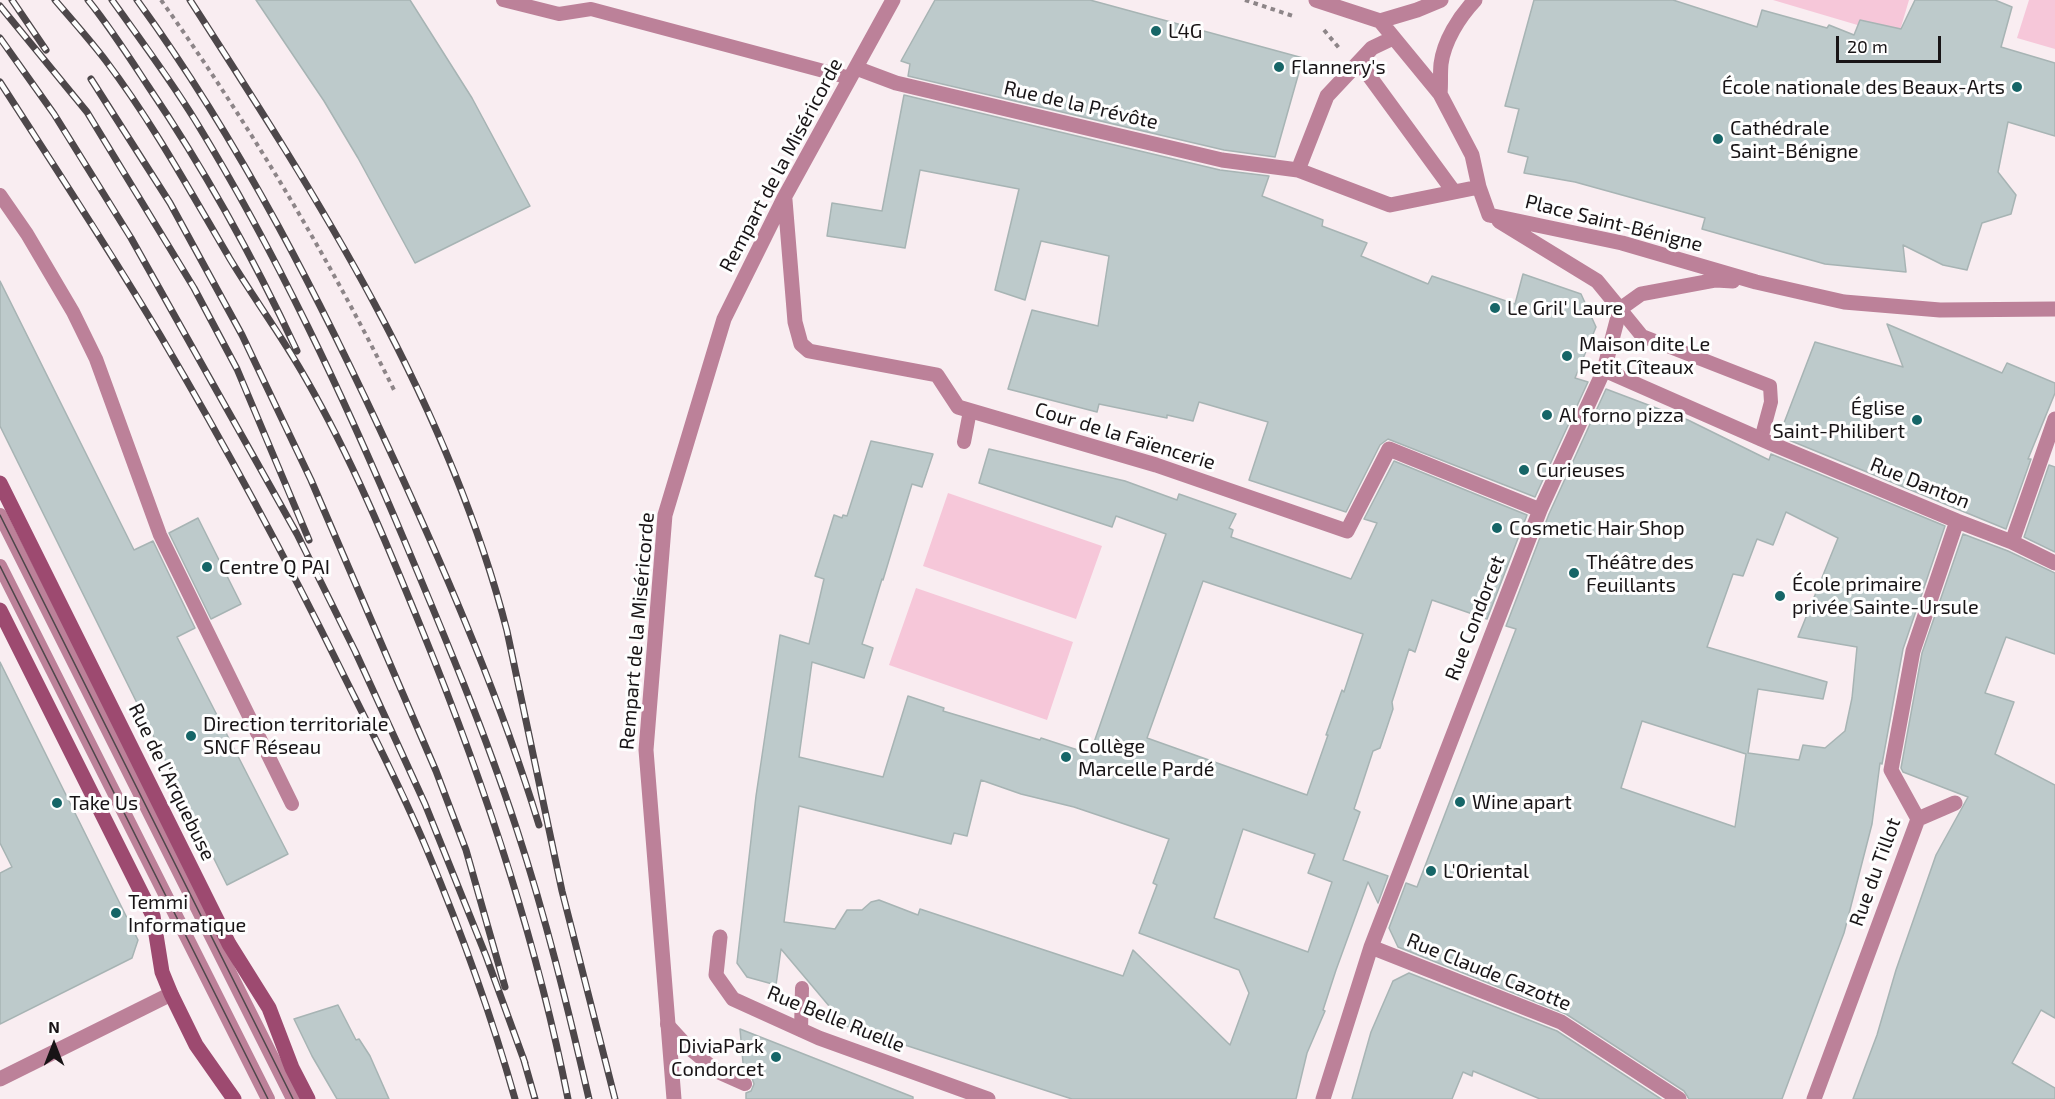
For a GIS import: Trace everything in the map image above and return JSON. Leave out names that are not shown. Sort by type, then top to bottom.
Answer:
[{"type":"main road","name":"Rue de l'Arquebuse","points":[[0,483],[229,944],[269,1008],[292,1068],[308,1099]]},
{"type":"main road","points":[[0,610],[6,637],[153,916],[162,972],[171,994],[196,1045],[234,1099]]},
{"type":"street","name":"Rempart de la Miséricorde","points":[[674,1099],[646,750],[665,515],[724,319],[784,198],[893,0]]},
{"type":"street","points":[[1316,0],[1376,20],[1440,94],[1472,155],[1479,187],[1489,214],[1597,281],[1620,309]]},
{"type":"street","points":[[1376,20],[1417,10],[1441,0]]},
{"type":"street","points":[[1440,94],[1441,63],[1448,42],[1458,21],[1475,0]]},
{"type":"street","points":[[1393,38],[1372,48],[1327,96],[1298,170],[1390,205],[1479,187]]},
{"type":"street","points":[[1357,64],[1454,192]]},
{"type":"street","name":"Rue de la Prévôte","points":[[853,73],[1222,160],[1298,170]]},
{"type":"street","name":"Cour de la Faïencerie","points":[[784,198],[795,322],[801,344],[809,351],[937,375],[958,407],[1156,465],[1347,531],[1389,449],[1540,510]]},
{"type":"street","name":"Place Saint-Bénigne","points":[[1489,214],[1622,243],[1756,282],[1821,298],[1940,310],[2055,309]]},
{"type":"street","name":"Place Saint-Bénigne","points":[[1620,309],[1641,294],[1716,280],[1756,282]]},
{"type":"street","name":"Rue Condorcet","points":[[1323,1099],[1371,947],[1540,510],[1604,370],[1620,309]]},
{"type":"street","name":"Rue Danton","points":[[1604,370],[1761,439],[2012,542],[2055,563]]},
{"type":"street","points":[[2012,542],[2055,419]]},
{"type":"street","name":"Rue du Tillot","points":[[1814,1099],[1918,819],[1891,770],[1913,651],[1958,521]]},
{"type":"street","points":[[1918,819],[1955,803]]},
{"type":"street","name":"Rue Belle Ruelle","points":[[720,937],[716,975],[733,999],[801,1030],[988,1099]]},
{"type":"street","name":"Rue Claude Cazotte","points":[[1371,947],[1562,1022],[1679,1099]]},
{"type":"street","points":[[0,1079],[171,994]]},
{"type":"lane","points":[[503,0],[559,14],[591,9],[853,73]]},
{"type":"lane","points":[[0,195],[27,234],[67,302],[96,358],[160,535],[292,804]]},
{"type":"lane","points":[[1620,309],[1642,336],[1770,386],[1771,402],[1761,439]]},
{"type":"lane","points":[[964,442],[970,411]]},
{"type":"lane","name":"Rue de l'Arquebuse","points":[[0,515],[292,1099]]},
{"type":"lane","points":[[0,566],[268,1099]]},
{"type":"lane","points":[[801,1030],[802,988]]},
{"type":"lane","points":[[668,1024],[689,1048],[718,1072],[745,1084]]},
{"type":"path","points":[[161,0],[277,173],[334,273],[394,390]]},
{"type":"path","points":[[1245,0],[1300,19]]},
{"type":"path","points":[[1322,28],[1357,64]]},
{"type":"shaded area","points":[[1773,0],[1909,0],[1898,37]]},
{"type":"shaded area","points":[[2029,0],[2055,0],[2055,49],[2017,38]]},
{"type":"shaded area","points":[[948,493],[1102,546],[1076,619],[923,566]]},
{"type":"shaded area","points":[[916,588],[1073,642],[1047,720],[889,665]]},
{"type":"building","points":[[256,0],[410,0],[472,98],[530,206],[415,263],[324,101]]},
{"type":"building","points":[[935,0],[1090,0],[1303,58],[1275,157],[1224,150],[908,76],[910,64],[901,61]]},
{"type":"building","name":"Cathédrale Saint-Bénigne","points":[[1534,0],[1673,0],[1757,27],[1762,10],[1827,28],[1829,25],[1854,35],[1860,20],[1901,29],[1915,0],[1995,0],[2012,7],[2001,47],[2055,63],[2055,136],[2008,122],[1998,172],[2016,195],[2011,214],[1982,223],[1967,270],[1943,265],[1903,245],[1906,272],[1825,264],[1702,229],[1705,218],[1575,182],[1524,173],[1528,157],[1508,152],[1519,109],[1505,106]]},
{"type":"building","points":[[904,95],[1220,170],[1269,176],[1262,196],[1323,220],[1322,226],[1367,243],[1361,256],[1428,284],[1432,276],[1515,304],[1523,274],[1581,294],[1596,327],[1575,378],[1588,382],[1535,497],[1388,439],[1380,445],[1346,512],[1249,480],[1268,422],[1199,402],[1193,421],[1099,404],[1097,412],[1008,389],[1032,310],[1098,326],[1109,256],[1041,241],[1025,300],[995,290],[1019,189],[920,170],[905,248],[827,236],[832,203],[882,211]]},
{"type":"building","points":[[0,281],[134,550],[153,541],[195,628],[177,637],[288,854],[227,885],[0,426]]},
{"type":"building","name":"Église Saint-Philibert","points":[[1887,324],[2002,373],[2007,363],[2055,383],[2055,393],[2028,459],[2031,459],[2006,529],[1779,436],[1815,342],[1903,367]]},
{"type":"building","points":[[1606,389],[1688,420],[1769,460],[1771,454],[1945,526],[1903,649],[1882,764],[1880,763],[1872,824],[1844,933],[1782,1099],[1689,1099],[1684,1091],[1566,1014],[1398,947],[1389,928],[1406,883],[1417,887],[1516,629],[1506,626],[1549,514]],"holes":[[[1786,512],[1838,538],[1798,637],[1857,647],[1852,698],[1845,731],[1825,748],[1803,745],[1799,760],[1748,753],[1758,689],[1823,699],[1827,682],[1707,647],[1733,574],[1743,576],[1757,539],[1773,545]],[[1642,721],[1746,754],[1735,827],[1621,788]]]},
{"type":"building","points":[[871,441],[933,454],[922,487],[912,484],[882,579],[862,644],[873,648],[864,678],[812,662],[799,757],[883,777],[908,696],[944,708],[943,711],[1090,754],[1166,534],[1116,516],[1112,527],[979,483],[989,449],[1125,481],[1177,500],[1179,494],[1236,514],[1229,528],[1233,530],[1231,537],[1351,579],[1377,523],[1364,519],[1394,461],[1527,515],[1487,619],[1432,600],[1415,652],[1409,649],[1380,748],[1373,751],[1354,809],[1360,812],[1343,860],[1388,876],[1378,903],[1368,882],[1336,970],[1323,1010],[1325,1011],[1307,1053],[1296,1099],[1072,1099],[846,1026],[781,949],[776,985],[747,977],[737,963],[756,796],[780,635],[809,644],[824,579],[815,576],[834,515],[842,518],[843,515],[847,516]],"holes":[[[1203,581],[1363,634],[1307,795],[1147,738]],[[981,780],[1021,794],[1074,807],[1169,839],[1153,883],[1157,885],[1139,933],[1239,970],[1249,993],[1230,1045],[1133,950],[1123,976],[920,909],[918,915],[879,900],[871,902],[862,910],[847,910],[835,929],[784,922],[799,806],[951,844],[954,833],[967,836]],[[1243,829],[1315,854],[1308,873],[1332,882],[1308,952],[1214,918]]]},
{"type":"building","points":[[2049,465],[2055,467],[2055,552],[2024,537]]},
{"type":"building","name":"Centre Q PAI","points":[[198,518],[241,604],[211,619],[169,533]]},
{"type":"building","points":[[1963,534],[2008,551],[2055,573],[2055,654],[2006,637],[1985,693],[2014,702],[1995,754],[2055,785],[2055,1018],[2041,1010],[2012,1063],[2055,1088],[2055,1099],[1853,1099],[1877,1035],[1896,970],[1936,855],[1968,797],[1903,772],[1901,768],[1922,653]]},
{"type":"building","points":[[0,662],[138,940],[132,958],[0,1024],[0,873],[12,867],[0,843]]},
{"type":"building","points":[[1409,973],[1557,1031],[1661,1099],[1540,1099],[1473,1071],[1472,1076],[1463,1072],[1452,1099],[1352,1099],[1371,1032],[1393,981]]},
{"type":"building","points":[[338,1005],[356,1040],[359,1039],[370,1056],[389,1099],[337,1099],[312,1056],[294,1019]]},
{"type":"building","name":"DiviaPark Condorcet","points":[[740,1029],[913,1097],[913,1099],[746,1099],[746,1093],[751,1091],[754,1084],[752,1078],[744,1074]]},
{"type":"tram line","points":[[0,515],[293,1099]]},
{"type":"tram line","points":[[0,566],[268,1099]]},
{"type":"railway","points":[[12,0],[46,50]]},
{"type":"railway","points":[[55,0],[106,61],[156,133],[230,259],[297,364],[354,471],[445,687],[487,803],[524,920],[568,1099]]},
{"type":"railway","points":[[88,0],[169,118],[209,183],[264,283],[297,351]]},
{"type":"railway","points":[[112,0],[185,105],[254,222],[308,327],[382,488],[435,613],[505,793],[547,930],[589,1099]]},
{"type":"railway","points":[[137,0],[175,54],[245,167],[278,225],[339,344],[396,464],[455,597],[508,733],[539,825]]},
{"type":"railway","points":[[190,0],[331,226],[415,382],[451,463],[482,546],[507,631],[562,891],[615,1099]]},
{"type":"railway","points":[[0,6],[87,112],[194,288],[237,369],[309,540]]},
{"type":"railway","points":[[0,38],[54,114],[131,238],[297,534],[355,651],[425,804],[486,956],[525,1063]]},
{"type":"railway","points":[[91,79],[170,203],[242,335],[311,480],[436,771],[466,850],[505,987]]},
{"type":"railway","points":[[0,82],[101,239],[184,376],[277,545],[321,631],[397,783],[427,850],[475,973],[515,1099]]},
{"type":"railway","points":[[523,1057],[535,1099]]},
{"type":"place","name":"L4G","points":[[1156,31]]},
{"type":"place","name":"Flannery's","points":[[1279,67]]},
{"type":"place","name":"École nationale des Beaux-Arts","points":[[2017,87]]},
{"type":"place","name":"Cathédrale Saint-Bénigne","points":[[1718,139]]},
{"type":"place","name":"Le Gril' Laure","points":[[1495,308]]},
{"type":"place","name":"Maison dite Le Petit Cîteaux","points":[[1567,356]]},
{"type":"place","name":"Al forno pizza","points":[[1547,415]]},
{"type":"place","name":"Église Saint-Philibert","points":[[1917,420]]},
{"type":"place","name":"Curieuses","points":[[1524,470]]},
{"type":"place","name":"Cosmetic Hair Shop","points":[[1497,528]]},
{"type":"place","name":"Centre Q PAI","points":[[207,567]]},
{"type":"place","name":"Théâtre des Feuillants","points":[[1574,573]]},
{"type":"place","name":"École primaire privée Sainte-Ursule","points":[[1780,596]]},
{"type":"place","name":"Direction territoriale SNCF Réseau","points":[[191,736]]},
{"type":"place","name":"Collège Marcelle Pardé","points":[[1066,757]]},
{"type":"place","name":"Wine apart","points":[[1460,802]]},
{"type":"place","name":"Take Us","points":[[57,803]]},
{"type":"place","name":"L'Oriental","points":[[1431,871]]},
{"type":"place","name":"Temmi Informatique","points":[[116,913]]},
{"type":"place","name":"DiviaPark Condorcet","points":[[776,1057]]}]
